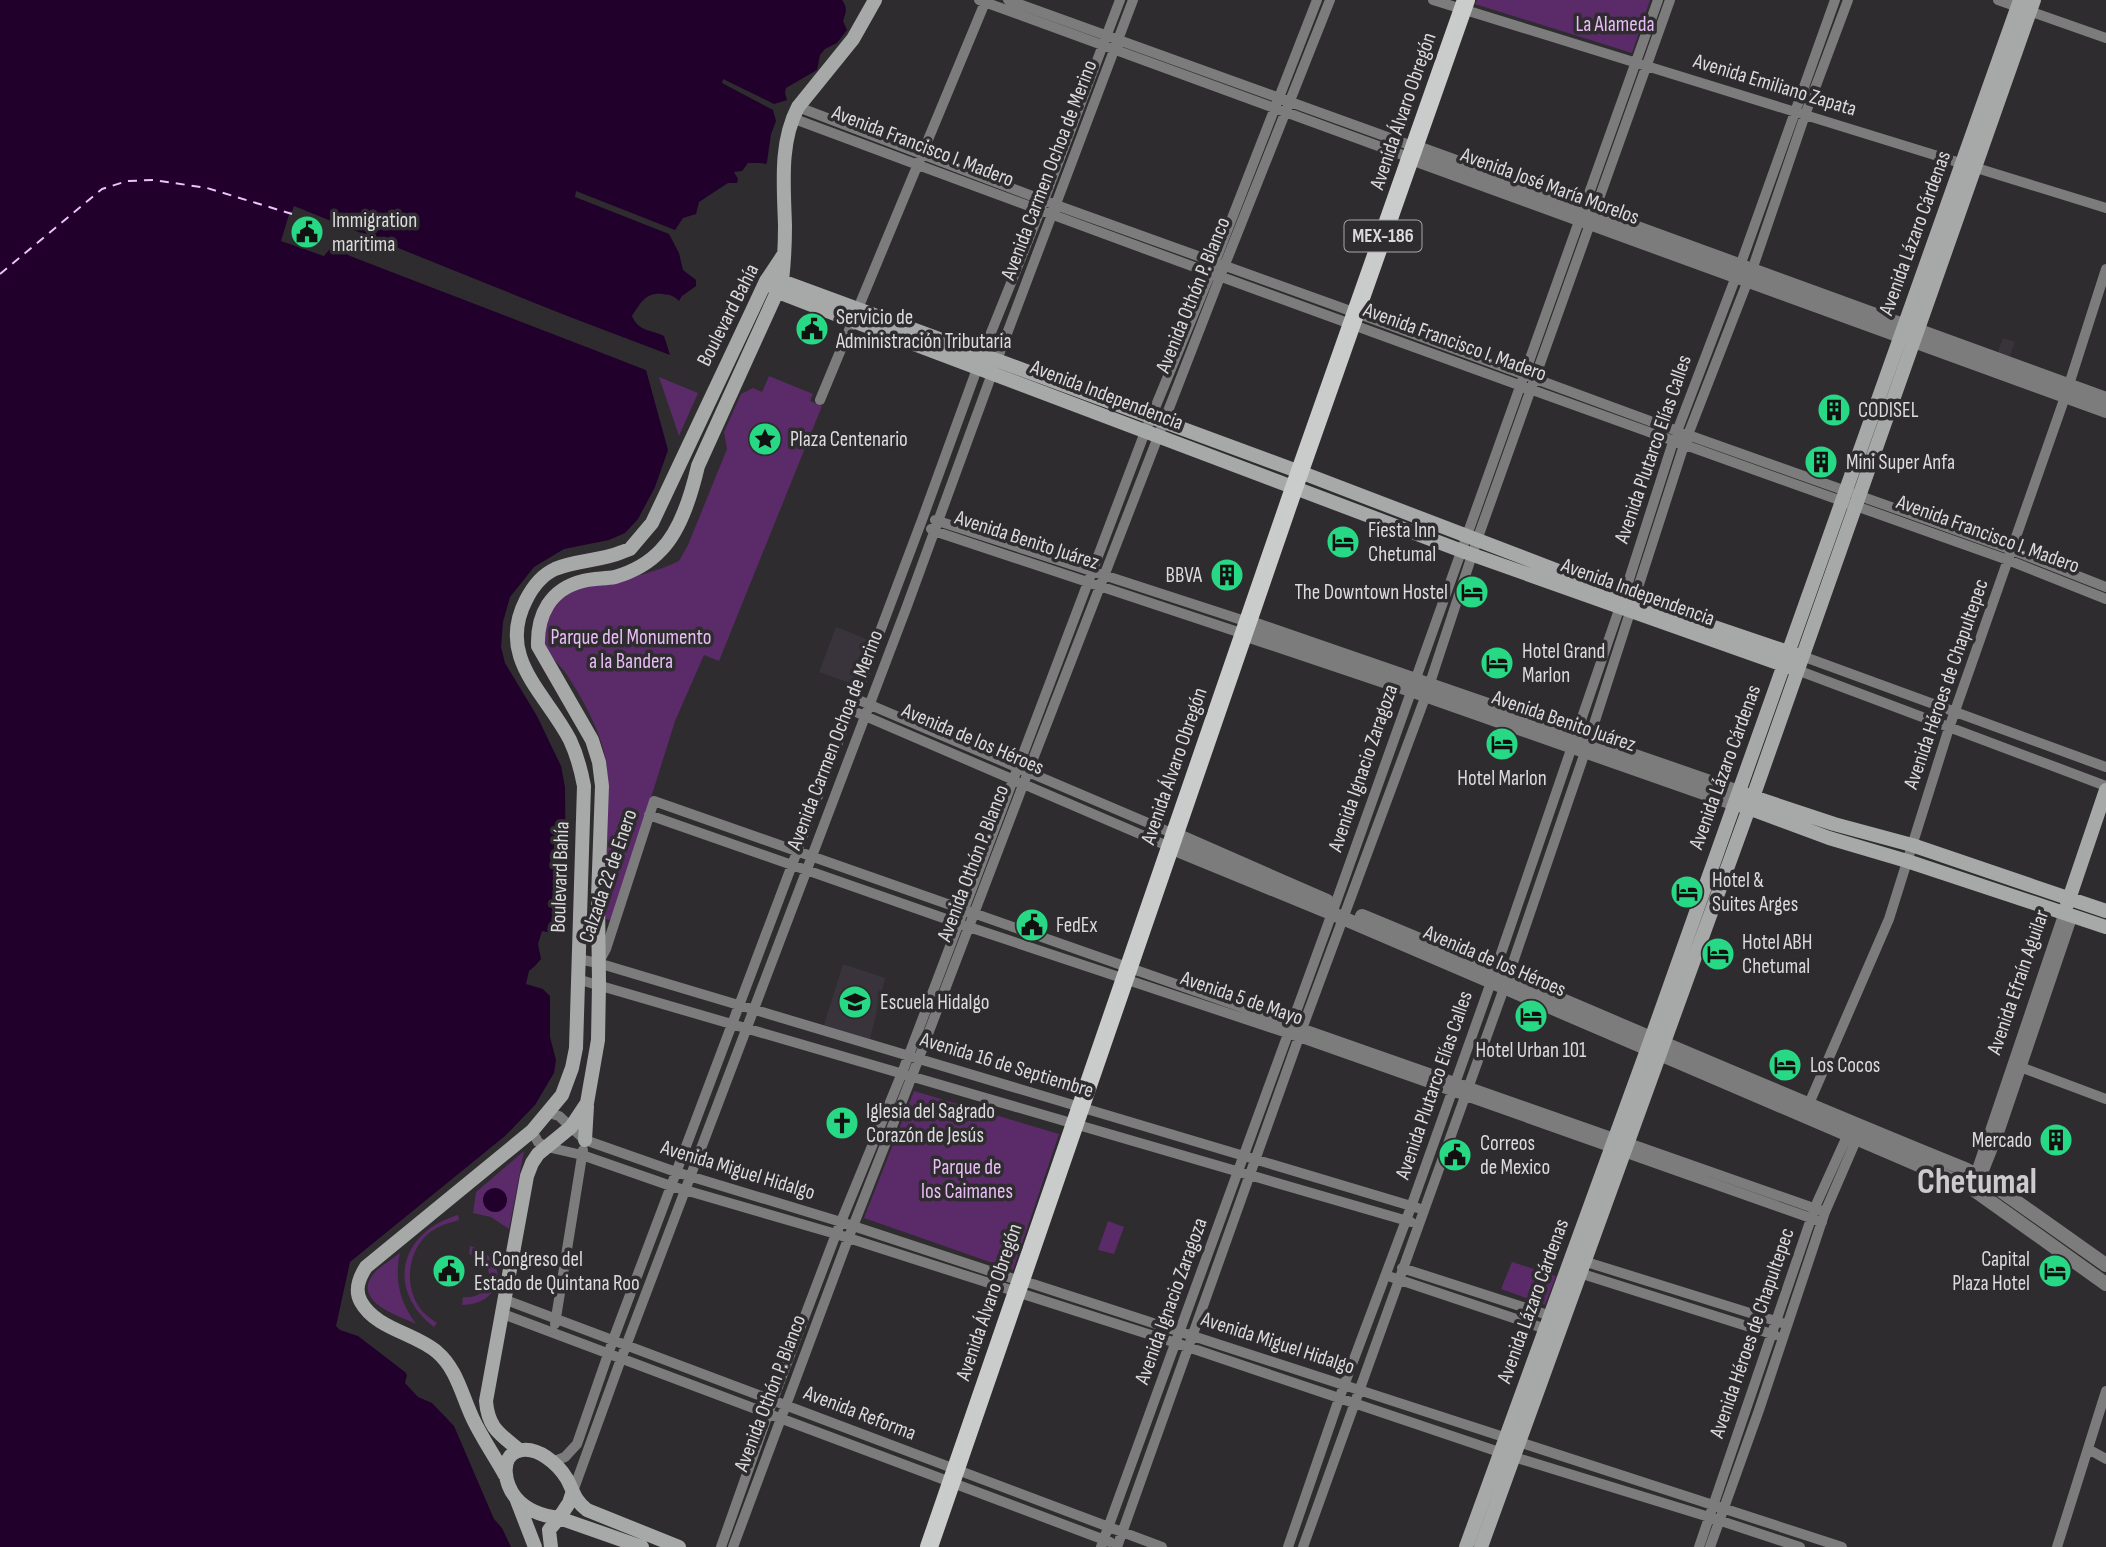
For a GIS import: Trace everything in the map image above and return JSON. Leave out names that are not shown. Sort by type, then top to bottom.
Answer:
[{"type":"main road","name":"Boulevard Bahía","points":[[519,1450],[494,1429],[487,1417],[486,1401],[527,1176],[532,1163],[571,1127],[587,1103],[598,1040],[602,786],[599,762],[592,740],[538,646],[540,619],[556,594],[584,580],[612,577],[632,571],[662,549],[672,534],[692,492],[698,466],[730,392],[780,286],[785,253],[783,187],[787,139],[795,112],[853,39],[875,0]]},
{"type":"main road","name":"Avenida Lázaro Cárdenas","points":[[1481,1547],[1510,1447],[1744,800],[2025,4]]},
{"type":"main road","name":"Avenida Álvaro Obregón","points":[[929,1547],[1464,5]]},
{"type":"main road","name":"Boulevard Bahía","points":[[505,1475],[473,1418],[449,1365],[422,1342],[368,1312],[357,1296],[357,1285],[366,1267],[532,1131],[562,1095],[576,1048],[584,786],[579,761],[569,738],[524,669],[517,647],[517,628],[522,609],[534,586],[544,576],[554,570],[630,549],[652,523],[766,281],[785,253]]},
{"type":"main road","name":"Avenida Independencia","points":[[766,281],[980,361],[1152,434],[1297,480],[1333,485],[1472,538],[1627,604]]},
{"type":"main road","name":"Avenida Independencia","points":[[995,367],[1157,420],[1297,480],[1327,501],[1410,532],[1793,661]]},
{"type":"main road","points":[[715,386],[730,392]]},
{"type":"main road","points":[[1327,501],[1333,485]]},
{"type":"main road","points":[[1410,532],[1414,516]]},
{"type":"main road","points":[[584,786],[602,786]]},
{"type":"main road","name":"Avenida Efraín Aguilar","points":[[2069,914],[2106,788]]},
{"type":"main road","name":"Avenida Benito Juárez","points":[[1744,800],[1907,861],[2104,924]]},
{"type":"main road","name":"Avenida Efraín Aguilar","points":[[2074,899],[2106,820]]},
{"type":"main road","name":"Avenida Benito Juárez","points":[[1815,825],[1912,845],[2106,911]]},
{"type":"main road","points":[[1992,888],[1997,873]]},
{"type":"main road","points":[[585,1140],[587,1103]]},
{"type":"main road","name":"Avenida Lázaro Cárdenas","points":[[1466,1547],[1510,1447]]},
{"type":"main road","points":[[535,1547],[505,1475],[510,1456],[519,1450],[534,1451],[552,1462],[568,1481],[579,1504],[587,1510],[679,1547]]},
{"type":"main road","points":[[551,1547],[550,1530],[569,1503],[572,1494]]},
{"type":"main road","points":[[515,1497],[536,1513],[559,1518],[642,1547]]},
{"type":"street","name":"Avenida José María Morelos","points":[[1008,0],[1105,41]]},
{"type":"street","name":"Avenida Carmen Ochoa de Merino","points":[[552,1462],[565,1457],[578,1444],[670,1186],[980,361],[1120,0]]},
{"type":"street","name":"Avenida Carmen Ochoa de Merino","points":[[572,1494],[1133,0]]},
{"type":"street","name":"Avenida Othón P. Blanco","points":[[913,1057],[969,927],[968,913],[1217,269],[1317,0]]},
{"type":"street","name":"Avenida Othón P. Blanco","points":[[1217,269],[1289,107],[1330,0]]},
{"type":"street","name":"Avenida Emiliano Zapata","points":[[1433,0],[1464,5],[1640,64],[2106,208]]},
{"type":"street","name":"Avenida Ignacio Zaragoza","points":[[1103,1543],[1311,969],[1339,912],[1428,690],[1472,538],[1524,384],[1640,64],[1658,0]]},
{"type":"street","name":"Avenida Ignacio Zaragoza","points":[[1640,64],[1670,0]]},
{"type":"street","name":"Avenida Plutarco Elías Calles","points":[[1288,1547],[1344,1385],[1454,1087],[1542,878],[1581,743],[1681,438],[1801,113],[1835,0]]},
{"type":"street","name":"Avenida Plutarco Elías Calles","points":[[1801,113],[1849,0]]},
{"type":"street","points":[[1998,0],[2025,4],[2106,38]]},
{"type":"street","name":"Avenida José María Morelos","points":[[983,1],[1117,45],[1909,333],[2067,391],[2106,411]]},
{"type":"street","points":[[820,400],[983,1]]},
{"type":"street","name":"Avenida Francisco I. Madero","points":[[795,112],[1524,384],[2106,587]]},
{"type":"street","name":"Avenida Ignacio Zaragoza","points":[[1535,378],[1587,216]]},
{"type":"street","points":[[1016,269],[1029,275]]},
{"type":"street","name":"Avenida Héroes de Chapultepec","points":[[1808,1106],[1889,919],[1949,728],[2067,391],[2106,269]]},
{"type":"street","name":"Avenida Francisco I. Madero","points":[[1524,384],[1535,378],[1681,438]]},
{"type":"street","name":"Avenida José María Morelos","points":[[2067,391],[2106,400]]},
{"type":"street","points":[[956,426],[972,431]]},
{"type":"street","name":"Avenida Benito Juárez","points":[[922,520],[939,520],[1097,579]]},
{"type":"street","name":"Avenida Benito Juárez","points":[[922,520],[934,531],[1097,579],[1246,628],[1744,800]]},
{"type":"street","name":"Avenida Ignacio Zaragoza","points":[[1119,1546],[1323,974],[1339,912],[1413,684],[1467,553]]},
{"type":"street","name":"Avenida Francisco I. Madero","points":[[2010,555],[2106,598]]},
{"type":"street","points":[[891,600],[907,606]]},
{"type":"street","name":"Avenida Independencia","points":[[1793,661],[1956,712],[2106,767]]},
{"type":"street","name":"Avenida Independencia","points":[[1793,661],[1949,728],[2106,788]]},
{"type":"street","name":"Avenida de los Héroes","points":[[852,704],[1023,770],[1172,841]]},
{"type":"street","name":"Avenida de los Héroes","points":[[867,710],[1018,782],[1172,841],[1500,979],[1852,1136],[1976,1182],[2106,1284]]},
{"type":"street","points":[[2008,750],[2014,733]]},
{"type":"street","name":"Avenida Plutarco Elías Calles","points":[[1303,1547],[1467,1092],[1529,873],[1581,743]]},
{"type":"street","name":"Avenida 5 de Mayo","points":[[654,801],[1127,973],[1818,1215]]},
{"type":"street","name":"Calzada 22 de Enero","points":[[598,963],[606,948],[654,801]]},
{"type":"street","points":[[811,812],[826,818]]},
{"type":"street","name":"Avenida 5 de Mayo","points":[[649,815],[969,927],[1127,973]]},
{"type":"street","points":[[1529,873],[1542,878]]},
{"type":"street","name":"Avenida Othón P. Blanco","points":[[733,1547],[848,1239],[958,922],[968,913]]},
{"type":"street","name":"Avenida Efraín Aguilar","points":[[1976,1182],[2069,914]]},
{"type":"street","points":[[760,948],[775,954]]},
{"type":"street","name":"Avenida 16 de Septiembre","points":[[578,959],[913,1057],[1250,1175],[1419,1224]]},
{"type":"street","points":[[1311,969],[1323,974]]},
{"type":"street","name":"Avenida 16 de Septiembre","points":[[577,979],[907,1075],[1243,1155],[1424,1210]]},
{"type":"street","name":"Avenida de los Héroes","points":[[1655,1046],[1808,1106],[1976,1182],[2106,1265]]},
{"type":"street","points":[[2017,1065],[2106,1099]]},
{"type":"street","name":"Avenida Othón P. Blanco","points":[[721,1547],[836,1234],[907,1075]]},
{"type":"street","name":"Avenida Miguel Hidalgo","points":[[549,1113],[559,1116],[585,1140],[676,1172],[841,1222],[1188,1348],[1339,1399],[1720,1506],[1842,1547]]},
{"type":"street","points":[[532,1131],[538,1142],[547,1147]]},
{"type":"street","name":"Avenida Héroes de Chapultepec","points":[[1720,1506],[1770,1334],[1852,1136]]},
{"type":"street","points":[[554,1334],[585,1140]]},
{"type":"street","name":"Avenida Miguel Hidalgo","points":[[547,1147],[848,1239],[1180,1331],[1360,1390],[1510,1447],[1800,1547]]},
{"type":"street","name":"Avenida Héroes de Chapultepec","points":[[1699,1547],[1720,1506],[1759,1410],[1786,1331],[1818,1215]]},
{"type":"street","points":[[1576,1265],[1776,1320],[1786,1331]]},
{"type":"street","points":[[1576,1265],[1770,1334],[1786,1331]]},
{"type":"street","points":[[1385,1275],[1400,1273],[1554,1324]]},
{"type":"street","name":"Avenida Reforma","points":[[505,1307],[556,1318],[786,1405],[1103,1543],[1119,1546]]},
{"type":"street","name":"Avenida Reforma","points":[[505,1307],[554,1334],[780,1419],[1109,1527],[1162,1547]]},
{"type":"street","points":[[1275,1377],[1279,1364]]},
{"type":"street","points":[[2057,1547],[2106,1391]]},
{"type":"street","points":[[1747,1406],[1759,1410]]},
{"type":"street","points":[[2088,1449],[2106,1459]]},
{"type":"street","name":"Avenida Héroes de Chapultepec","points":[[1710,1547],[1714,1519]]},
{"type":"shaded area","points":[[0,0],[842,0],[845,5],[843,21],[847,30],[837,43],[820,55],[817,70],[786,88],[787,100],[774,104],[723,79],[722,83],[773,110],[776,121],[767,162],[748,163],[742,171],[734,172],[737,183],[728,183],[699,202],[696,214],[683,218],[675,230],[576,191],[575,197],[669,234],[679,253],[683,270],[696,280],[696,286],[679,301],[668,295],[648,296],[632,316],[642,328],[664,336],[670,355],[290,211],[281,241],[324,256],[330,249],[341,250],[350,256],[646,370],[668,450],[655,487],[638,519],[625,533],[609,540],[564,549],[534,567],[510,597],[503,622],[501,647],[505,663],[537,716],[561,766],[565,787],[566,884],[563,931],[557,934],[542,931],[538,944],[541,959],[529,971],[526,984],[543,989],[550,996],[550,1037],[556,1060],[554,1073],[535,1105],[505,1136],[350,1262],[336,1326],[358,1336],[405,1372],[405,1383],[418,1397],[432,1403],[454,1426],[494,1519],[502,1528],[511,1547],[0,1547]]},
{"type":"shaded area","points":[[2003,338],[2015,342],[2009,358],[1997,354]]},
{"type":"shaded area","points":[[836,627],[869,640],[852,684],[819,672]]},
{"type":"shaded area","name":"Escuela Hidalgo","points":[[843,964],[885,978],[870,1039],[824,1025]]},
{"type":"shaded area","points":[[495,1188],[503,1192],[507,1200],[503,1208],[495,1212],[487,1208],[483,1200],[487,1192]]},
{"type":"green space","name":"La Alameda","points":[[1477,0],[1650,0],[1632,53],[1475,4]]},
{"type":"green space","name":"Parque del Monumento a la Bandera","points":[[769,376],[813,394],[810,401],[822,406],[719,661],[704,655],[675,721],[614,916],[609,920],[604,918],[606,758],[598,732],[585,706],[546,647],[546,621],[561,599],[575,590],[644,574],[679,561],[727,449],[724,432],[741,394],[753,388],[762,392]]},
{"type":"green space","points":[[659,377],[698,393],[679,436]]},
{"type":"green space","name":"Parque de los Caimanes","points":[[914,1091],[1059,1134],[1013,1270],[864,1218]]},
{"type":"green space","points":[[524,1151],[509,1229],[491,1217],[473,1213],[476,1192]]},
{"type":"green space","points":[[458,1215],[459,1220],[429,1233],[421,1241],[412,1261],[410,1283],[413,1294],[424,1313],[437,1323],[434,1327],[419,1312],[409,1296],[405,1279],[406,1263],[412,1248],[423,1234],[438,1223]]},
{"type":"green space","points":[[1108,1221],[1124,1227],[1114,1254],[1098,1250]]},
{"type":"green space","points":[[470,1246],[492,1260],[498,1280],[487,1297],[476,1303],[462,1305],[463,1297],[481,1293],[489,1279],[485,1264],[469,1254]]},
{"type":"green space","points":[[400,1253],[398,1282],[406,1307],[416,1324],[378,1305],[368,1290],[369,1281],[377,1270]]},
{"type":"green space","points":[[1512,1262],[1556,1276],[1545,1305],[1501,1289]]},
{"type":"pier","points":[[294,206],[671,358],[292,215],[285,240],[323,252],[327,247],[324,256],[282,240]]},
{"type":"pier","points":[[392,268],[648,366],[650,371],[646,370]]},
{"type":"ferry route","points":[[0,274],[102,189],[127,181],[154,180],[207,188],[292,214]]},
{"type":"place","name":"Immigration maritima","points":[[307,232]]},
{"type":"place","name":"Servicio de Administración Tributaria","points":[[812,329]]},
{"type":"place","name":"CODISEL","points":[[1834,410]]},
{"type":"place","name":"Plaza Centenario","points":[[765,439]]},
{"type":"place","name":"Mini Super Anfa","points":[[1821,462]]},
{"type":"place","name":"Fiesta Inn Chetumal","points":[[1343,542]]},
{"type":"place","name":"BBVA","points":[[1227,575]]},
{"type":"place","name":"The Downtown Hostel","points":[[1472,592]]},
{"type":"place","name":"Hotel Grand Marlon","points":[[1497,663]]},
{"type":"place","name":"Hotel Marlon","points":[[1502,744]]},
{"type":"place","name":"Hotel & Suites Arges","points":[[1687,892]]},
{"type":"place","name":"FedEx","points":[[1032,925]]},
{"type":"place","name":"Hotel ABH Chetumal","points":[[1718,954]]},
{"type":"place","name":"Escuela Hidalgo","points":[[855,1002]]},
{"type":"place","name":"Hotel Urban 101","points":[[1531,1016]]},
{"type":"place","name":"Los Cocos","points":[[1785,1065]]},
{"type":"place","name":"Iglesia del Sagrado Corazón de Jesús","points":[[842,1123]]},
{"type":"place","name":"Mercado","points":[[2056,1140]]},
{"type":"place","name":"Correos de Mexico","points":[[1455,1155]]},
{"type":"place","name":"H. Congreso del Estado de Quintana Roo","points":[[449,1271]]},
{"type":"place","name":"Capital Plaza Hotel","points":[[2055,1271]]},
{"type":"district","name":"Chetumal","points":[[1977,1182]]}]
